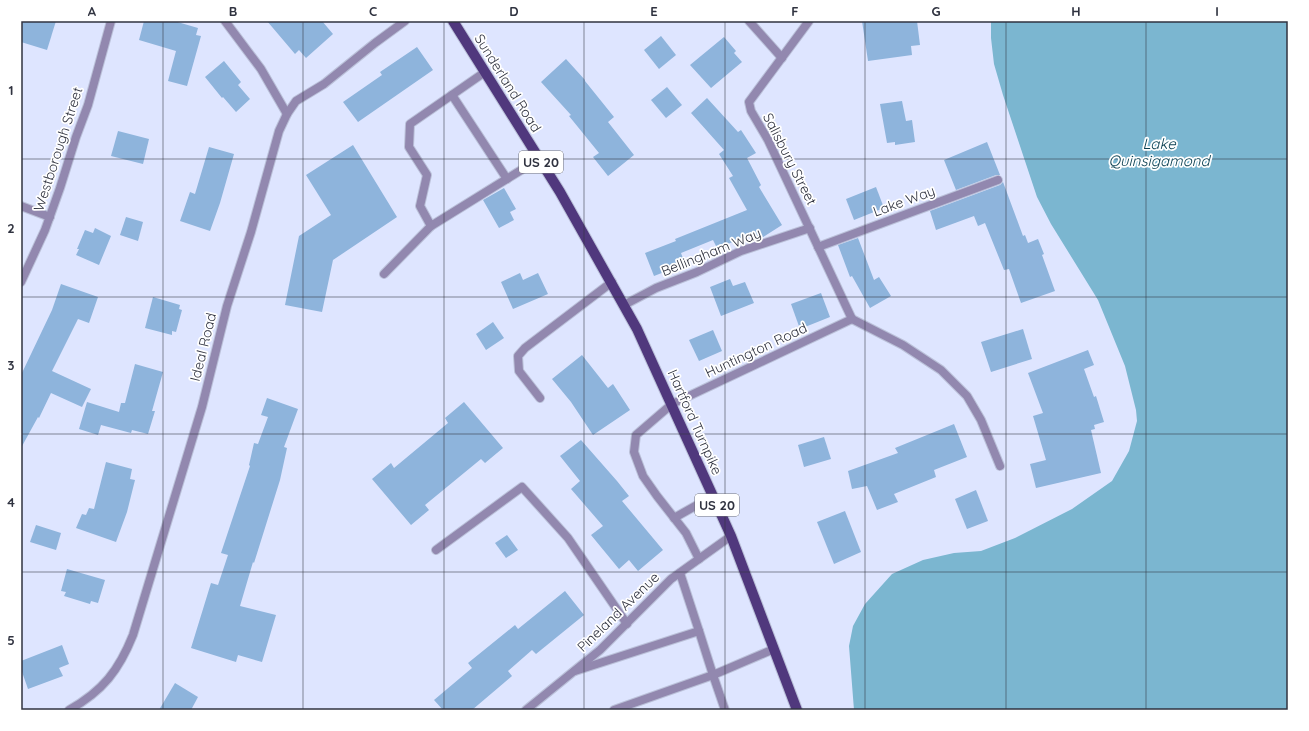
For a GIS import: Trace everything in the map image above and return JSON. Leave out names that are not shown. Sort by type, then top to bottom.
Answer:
[{"type":"main road","name":"Sunderland Road","points":[[454,21],[539,159],[612,282],[624,305]]},
{"type":"main road","name":"Hartford Turnpike","points":[[624,305],[637,329],[732,536],[797,710]]},
{"type":"street","name":"Westborough Street","points":[[21,282],[50,217],[88,105],[111,21]]},
{"type":"street","points":[[225,21],[261,70],[287,114]]},
{"type":"street","name":"Ideal Road","points":[[69,710],[82,703],[106,682],[125,656],[133,635],[202,407],[227,306],[251,232],[280,131],[287,114],[296,101],[324,84],[405,21]]},
{"type":"street","points":[[749,21],[782,58]]},
{"type":"street","name":"Salisbury Street","points":[[809,21],[749,102],[751,111],[768,140],[852,319]]},
{"type":"street","points":[[431,226],[420,206],[427,176],[409,147],[410,124],[485,72]]},
{"type":"street","points":[[452,95],[507,179]]},
{"type":"street","points":[[384,274],[431,226],[539,159]]},
{"type":"street","name":"Lake Way","points":[[818,247],[998,180]]},
{"type":"street","points":[[21,206],[50,217]]},
{"type":"street","name":"Bellingham Way","points":[[624,305],[656,288],[697,272],[741,251],[810,228]]},
{"type":"street","points":[[540,398],[519,371],[518,356],[524,348],[612,282]]},
{"type":"street","points":[[852,319],[903,345],[941,370],[967,396],[981,420],[1000,466]]},
{"type":"street","name":"Huntington Road","points":[[699,559],[686,533],[643,476],[634,452],[636,435],[672,404],[852,319]]},
{"type":"street","points":[[436,550],[522,487],[568,538],[627,624]]},
{"type":"street","points":[[674,518],[713,496]]},
{"type":"street","name":"Pineland Avenue","points":[[526,710],[600,650],[672,578],[732,536]]},
{"type":"street","points":[[680,573],[726,710]]},
{"type":"street","points":[[572,672],[699,630]]},
{"type":"street","points":[[614,710],[713,675],[774,649]]},
{"type":"water","name":"Lake Quinsigamond","points":[[991,21],[1288,21],[1288,710],[854,710],[849,646],[853,626],[865,604],[892,574],[923,560],[954,553],[981,551],[1015,538],[1072,509],[1112,481],[1129,451],[1137,421],[1136,410],[1125,366],[1098,300],[1051,224],[1037,197],[994,64]]},
{"type":"building","points":[[21,21],[56,21],[47,50],[21,42]]},
{"type":"building","points":[[144,21],[174,21],[198,28],[196,35],[201,36],[187,86],[168,81],[176,51],[139,40]]},
{"type":"building","points":[[267,21],[322,21],[333,34],[306,58],[299,50],[295,54]]},
{"type":"building","points":[[862,21],[917,21],[920,45],[911,46],[912,55],[868,61]]},
{"type":"building","points":[[661,36],[676,55],[659,69],[644,50]]},
{"type":"building","points":[[724,37],[736,51],[734,53],[742,62],[711,88],[690,65]]},
{"type":"building","points":[[417,47],[433,70],[358,122],[343,102],[382,75],[380,72]]},
{"type":"building","points":[[566,59],[585,80],[614,117],[608,122],[634,155],[608,176],[593,157],[599,153],[569,116],[571,115],[541,82]]},
{"type":"building","points":[[224,61],[241,82],[238,85],[250,99],[236,112],[205,77]]},
{"type":"building","points":[[667,87],[682,105],[666,118],[651,100]]},
{"type":"building","points":[[707,98],[738,132],[741,130],[756,153],[747,158],[761,185],[759,187],[782,225],[758,240],[754,234],[717,248],[713,240],[681,253],[685,264],[654,276],[645,253],[676,241],[675,239],[747,210],[729,178],[733,176],[719,154],[724,150],[691,113]]},
{"type":"building","points":[[902,101],[906,121],[912,120],[915,142],[895,145],[895,142],[887,143],[880,104]]},
{"type":"building","points":[[118,131],[149,139],[143,164],[111,156]]},
{"type":"building","points":[[987,142],[1000,175],[996,175],[956,190],[944,160]]},
{"type":"building","points":[[353,145],[397,217],[333,260],[322,312],[285,305],[299,236],[331,215],[306,175]]},
{"type":"building","points":[[209,147],[234,154],[220,203],[210,231],[180,221],[190,192],[195,194]]},
{"type":"building","points":[[1003,182],[1023,236],[1025,235],[1028,243],[1038,239],[1055,291],[1021,303],[1009,269],[1004,270],[985,223],[978,226],[974,216],[936,230],[930,211],[1000,185]]},
{"type":"building","points":[[876,187],[884,208],[854,220],[846,199]]},
{"type":"building","points":[[504,188],[516,209],[510,212],[514,220],[499,228],[483,200]]},
{"type":"building","points":[[126,217],[143,222],[138,241],[120,235]]},
{"type":"building","points":[[95,228],[111,236],[99,265],[76,255],[85,230],[93,233]]},
{"type":"building","points":[[858,238],[874,280],[879,277],[891,296],[870,308],[852,276],[850,277],[838,245]]},
{"type":"building","points":[[520,273],[523,280],[538,273],[548,294],[513,309],[501,282]]},
{"type":"building","points":[[730,279],[733,286],[745,282],[754,303],[721,316],[710,287]]},
{"type":"building","points":[[61,284],[98,297],[89,323],[78,319],[52,371],[91,389],[82,407],[51,393],[39,418],[38,417],[21,448],[21,375],[52,310]]},
{"type":"building","points":[[821,293],[830,317],[800,329],[791,304]]},
{"type":"building","points":[[153,297],[180,305],[179,309],[182,310],[176,332],[172,331],[172,335],[145,328]]},
{"type":"building","points":[[493,322],[504,338],[486,350],[476,334]]},
{"type":"building","points":[[1023,329],[1032,359],[991,372],[981,342]]},
{"type":"building","points":[[713,330],[722,351],[699,361],[689,340]]},
{"type":"building","points":[[1088,350],[1094,365],[1084,369],[1094,397],[1096,396],[1104,422],[1094,425],[1095,429],[1091,430],[1101,473],[1036,488],[1030,464],[1046,460],[1033,416],[1043,413],[1028,373]]},
{"type":"building","points":[[582,355],[608,388],[613,384],[630,410],[593,435],[571,402],[552,379]]},
{"type":"building","points":[[135,364],[163,372],[152,411],[155,411],[148,434],[132,430],[131,433],[101,425],[98,435],[79,429],[87,402],[119,412],[121,403],[125,403]]},
{"type":"building","points":[[267,398],[298,409],[284,447],[287,448],[280,480],[240,606],[276,615],[262,662],[238,655],[236,662],[191,648],[211,583],[218,585],[228,555],[221,553],[250,466],[254,443],[258,444],[268,417],[261,415]]},
{"type":"building","points":[[464,402],[503,448],[485,463],[481,459],[425,505],[429,510],[411,525],[372,479],[391,463],[394,468],[448,423],[445,418]]},
{"type":"building","points":[[954,424],[967,457],[934,470],[936,477],[894,494],[898,502],[877,510],[867,486],[852,489],[848,471],[898,453],[895,448]]},
{"type":"building","points":[[824,437],[831,459],[804,467],[798,445]]},
{"type":"building","points":[[581,440],[629,496],[622,501],[663,550],[638,571],[629,560],[619,569],[591,535],[603,526],[571,489],[580,481],[560,456]]},
{"type":"building","points":[[106,462],[132,469],[130,479],[135,480],[127,512],[116,542],[76,528],[82,514],[86,515],[89,508],[94,509]]},
{"type":"building","points":[[976,490],[988,521],[967,529],[955,499]]},
{"type":"building","points":[[845,511],[861,552],[834,564],[817,522]]},
{"type":"building","points":[[36,525],[61,533],[56,550],[30,542]]},
{"type":"building","points":[[507,535],[518,550],[506,558],[495,543]]},
{"type":"building","points":[[67,569],[105,580],[98,603],[91,601],[90,604],[64,596],[66,592],[61,591]]},
{"type":"building","points":[[565,591],[584,615],[536,654],[532,650],[508,671],[512,676],[472,710],[443,710],[434,700],[472,668],[468,663],[515,625],[518,629]]},
{"type":"building","points":[[62,645],[69,664],[59,668],[63,676],[28,689],[21,669],[21,661]]},
{"type":"building","points":[[175,683],[198,697],[191,710],[159,710]]}]
